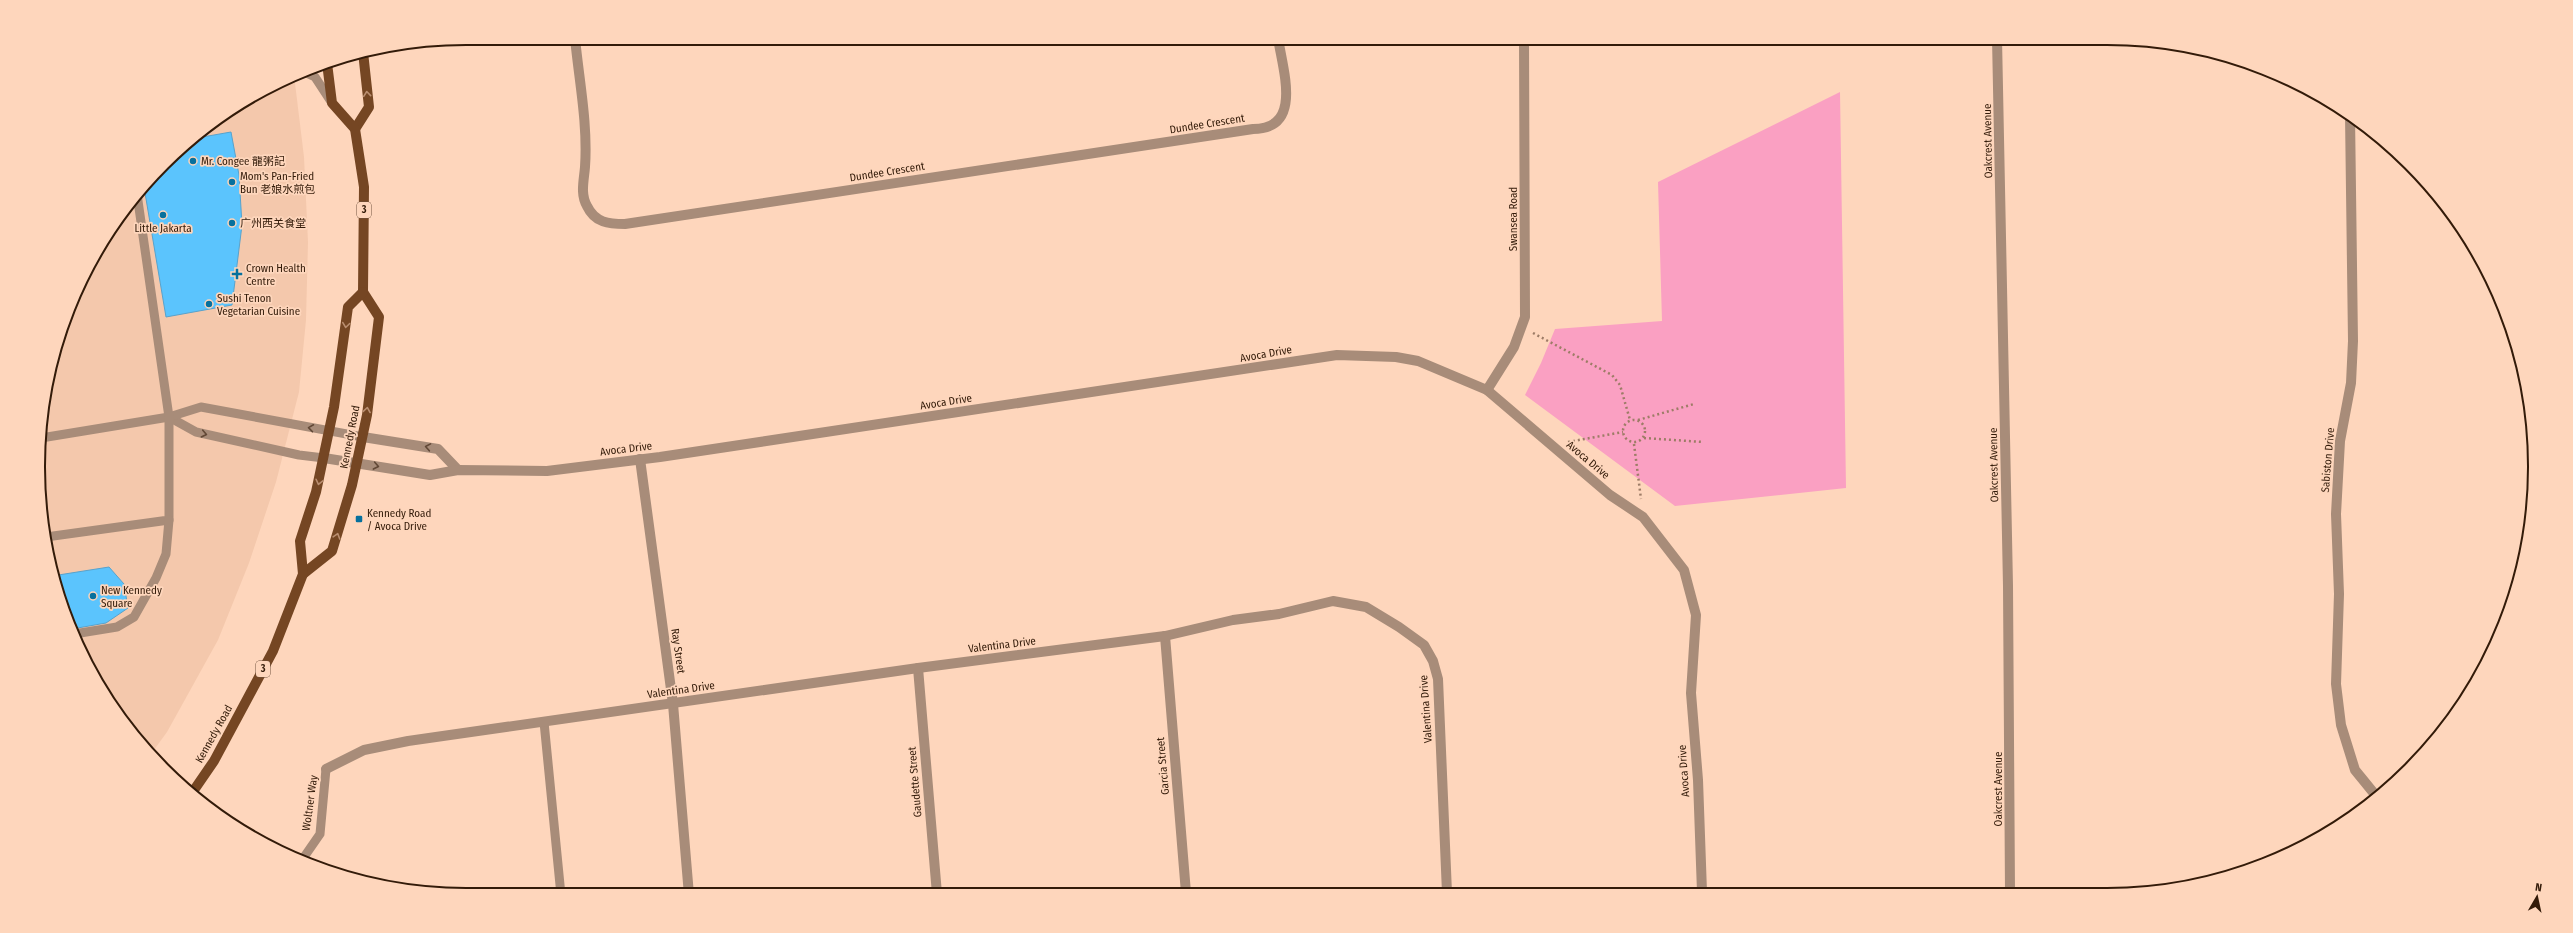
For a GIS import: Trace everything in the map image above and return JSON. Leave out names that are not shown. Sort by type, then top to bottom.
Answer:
[{"type":"main road","points":[[328,68],[332,103],[355,129],[368,107],[364,58]]},
{"type":"main road","name":"3","points":[[355,129],[364,187],[363,292]]},
{"type":"main road","name":"Kennedy Road","points":[[195,788],[214,761],[273,651],[303,574],[300,541],[316,492],[330,430],[348,307],[363,292],[379,317],[363,437],[358,462],[332,551],[303,574]]},
{"type":"street","name":"Dundee Crescent","points":[[576,45],[586,143],[583,194],[586,206],[595,218],[609,224],[620,224],[1253,129],[1267,129],[1284,115],[1287,99],[1279,45]]},
{"type":"street","name":"Swansea Road","points":[[1487,390],[1514,347],[1525,317],[1524,45]]},
{"type":"street","name":"Oakcrest Avenue","points":[[1997,45],[2008,570],[2010,888]]},
{"type":"street","name":"Sabiston Drive","points":[[2350,123],[2353,341],[2351,384],[2340,441],[2336,514],[2339,594],[2336,684],[2341,725],[2352,763],[2366,786],[2373,793]]},
{"type":"street","name":"Avoca Drive","points":[[324,458],[358,462],[430,475],[458,470],[547,471],[640,459],[1337,355],[1396,357],[1418,361],[1487,390],[1610,494],[1643,517],[1684,570],[1696,615],[1691,693],[1698,780],[1702,888]]},
{"type":"street","points":[[363,437],[438,449],[458,470]]},
{"type":"street","name":"Ray Street","points":[[640,459],[673,704],[688,888]]},
{"type":"street","name":"Valentina Drive","points":[[326,769],[364,750],[408,741],[918,668],[1165,636],[1233,620],[1279,614],[1333,601],[1366,607],[1424,645],[1433,661],[1438,679],[1447,888]]},
{"type":"street","name":"Garcia Street","points":[[1165,636],[1186,888]]},
{"type":"street","name":"Gaudette Street","points":[[918,668],[936,888]]},
{"type":"lane","points":[[310,75],[315,77],[332,103]]},
{"type":"lane","points":[[79,633],[118,627],[134,617],[156,578],[166,554],[170,520],[169,418],[138,203]]},
{"type":"lane","points":[[46,437],[169,418],[200,407],[363,437]]},
{"type":"lane","points":[[169,418],[196,432],[299,455],[324,458]]},
{"type":"lane","points":[[51,536],[170,520]]},
{"type":"lane","points":[[544,722],[560,888]]},
{"type":"lane","name":"Woltner Way","points":[[305,856],[320,834],[326,769]]},
{"type":"path","points":[[1522,328],[1612,375],[1620,385],[1630,420]]},
{"type":"path","points":[[1643,517],[1634,444],[1625,437],[1623,432],[1625,424],[1630,420],[1638,420],[1694,404]]},
{"type":"path","points":[[1638,420],[1646,435],[1644,438]]},
{"type":"path","points":[[1551,445],[1623,432]]},
{"type":"path","points":[[1634,444],[1644,438],[1703,442]]},
{"type":"shaded area","points":[[295,81],[304,157],[308,242],[306,320],[299,392],[276,482],[249,563],[218,640],[167,732],[154,749],[132,723],[116,701],[88,653],[67,602],[53,549],[46,494],[46,439],[53,384],[67,331],[88,280],[116,232],[132,210],[168,168],[210,132],[256,101]]},
{"type":"shaded area","points":[[1840,92],[1846,488],[1675,506],[1525,395],[1541,363],[1555,329],[1662,321],[1658,182]]},
{"type":"building","points":[[231,132],[239,175],[242,225],[232,305],[166,317],[145,195],[168,168],[205,137]]},
{"type":"building","name":"New Kennedy Square","points":[[109,567],[124,584],[128,608],[106,623],[77,628],[59,575]]},
{"type":"place","name":"Mr. Congee 龍粥記","points":[[193,161]]},
{"type":"place","name":"Mom's Pan-Fried Bun 老娘水煎包","points":[[232,182]]},
{"type":"place","name":"Little Jakarta","points":[[163,215]]},
{"type":"place","name":"广州西关食堂","points":[[232,223]]},
{"type":"place","name":"Crown Health Centre","points":[[237,274]]},
{"type":"place","name":"Sushi Tenon Vegetarian Cuisine","points":[[209,304]]},
{"type":"place","name":"Kennedy Road / Avoca Drive","points":[[359,519]]},
{"type":"place","name":"New Kennedy Square","points":[[93,596]]}]
